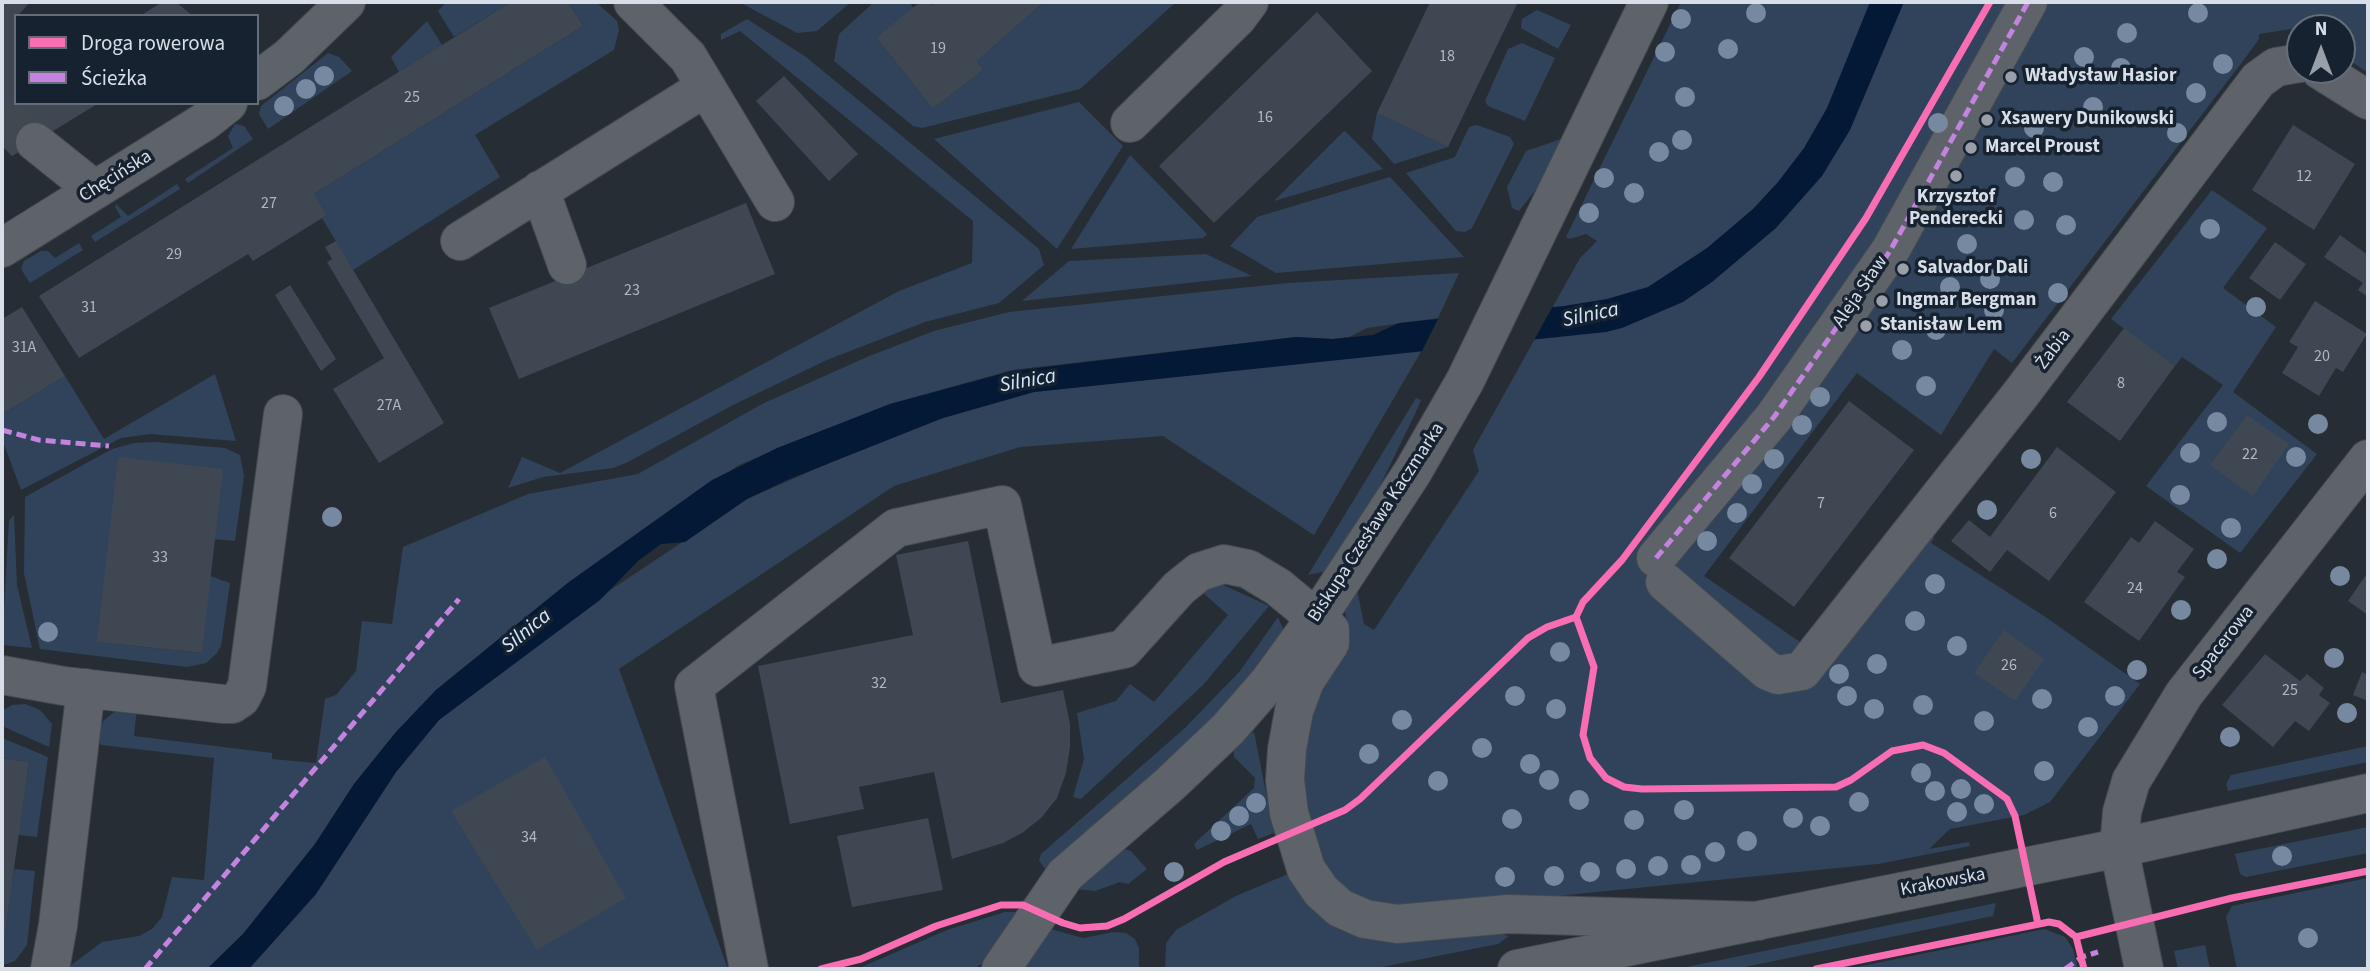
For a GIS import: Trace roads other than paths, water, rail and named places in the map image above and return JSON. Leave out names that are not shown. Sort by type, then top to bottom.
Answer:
[{"type":"street","points":[[259,80],[289,57],[346,2]]},
{"type":"street","points":[[633,2],[688,57],[775,202]]},
{"type":"street","points":[[1130,123],[1237,18],[1249,2]]},
{"type":"street","name":"Biskupa Czesława Kaczmarka","points":[[1001,969],[1065,875],[1169,785],[1228,729],[1269,682],[1316,618],[1412,473],[1465,381],[1649,2]]},
{"type":"street","name":"Aleja Sław","points":[[1661,570],[1890,251],[2028,2]]},
{"type":"street","name":"Żabia","points":[[1661,570],[1768,671],[1778,675],[1802,671],[2020,395],[2258,80],[2276,67],[2286,65]]},
{"type":"street","points":[[2342,84],[2368,100]]},
{"type":"street","points":[[460,241],[706,87]]},
{"type":"street","name":"Chęcińska","points":[[2,248],[225,105]]},
{"type":"street","points":[[35,142],[95,190]]},
{"type":"street","points":[[540,190],[567,265]]},
{"type":"street","points":[[2,675],[223,704],[232,704],[242,698],[247,686],[284,414]]},
{"type":"street","name":"Spacerowa","points":[[2144,969],[2119,848],[2122,812],[2131,781],[2154,739],[2192,684],[2368,459]]},
{"type":"street","points":[[749,969],[694,686],[896,528],[1002,505],[1037,667],[1124,649],[1179,588],[1199,572],[1224,564],[1248,569],[1287,593],[1332,636],[1306,681],[1294,711],[1286,756],[1287,798],[1306,869],[1321,891],[1340,908],[1365,919],[1397,924],[1508,914],[1758,921]]},
{"type":"street","points":[[50,969],[58,925],[86,688]]},
{"type":"street","name":"Krakowska","points":[[1517,969],[2119,848],[2368,793]]},
{"type":"water","name":"Silnica","points":[[1870,2],[1904,2],[1850,130],[1822,176],[1776,228],[1712,282],[1683,302],[1606,332],[1034,392],[943,418],[787,480],[747,499],[685,542],[661,544],[638,561],[600,600],[439,720],[396,772],[316,894],[249,969],[207,969],[243,934],[315,844],[354,784],[396,732],[436,690],[569,582],[712,480],[777,448],[890,404],[1012,371],[1296,337],[1333,339],[1373,335],[1399,323],[1564,306],[1607,299],[1648,287],[1707,248],[1753,209],[1778,182],[1804,148],[1827,108]]},
{"type":"tunnel","points":[[2,113],[35,142]]},
{"type":"place","name":"Władysław Hasior","points":[[2011,77]]},
{"type":"place","name":"Xsawery Dunikowski","points":[[1987,120]]},
{"type":"place","name":"Marcel Proust","points":[[1971,148]]},
{"type":"place","name":"Krzysztof Penderecki","points":[[1956,176]]},
{"type":"place","name":"Salvador Dali","points":[[1903,269]]},
{"type":"place","name":"Ingmar Bergman","points":[[1882,301]]},
{"type":"place","name":"Stanisław Lem","points":[[1866,326]]}]
